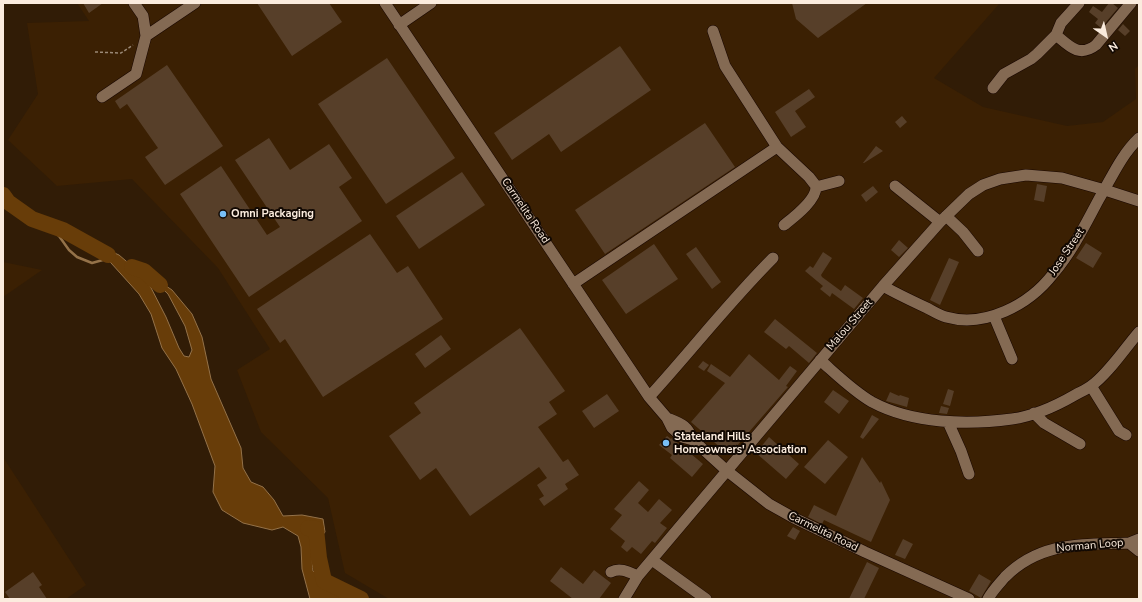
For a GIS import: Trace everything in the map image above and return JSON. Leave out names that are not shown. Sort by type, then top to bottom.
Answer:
[{"type":"street","points":[[102,97],[136,74],[146,36],[143,16],[134,3]]},
{"type":"street","points":[[146,36],[195,3]]},
{"type":"street","name":"Carmelita Road","points":[[385,3],[649,397],[667,418],[672,428],[682,437],[693,440],[726,470],[769,504],[794,518],[865,552],[969,599]]},
{"type":"street","points":[[399,24],[431,3]]},
{"type":"street","points":[[993,88],[1004,74],[1031,59],[1056,35],[1061,23],[1079,3]]},
{"type":"street","points":[[1056,35],[1078,51],[1092,48],[1131,3]]},
{"type":"street","points":[[713,31],[725,66],[777,147],[809,177],[816,187],[815,193],[808,203],[784,225]]},
{"type":"street","name":"Jose Street","points":[[883,286],[945,317],[960,320],[977,320],[994,316],[1015,306],[1034,292],[1052,275],[1068,254],[1118,166],[1132,144],[1139,138]]},
{"type":"street","points":[[573,284],[777,147]]},
{"type":"street","name":"Malou Street","points":[[624,599],[638,576],[726,470],[883,286],[943,219],[969,194],[982,185],[1000,179],[1026,175],[1062,178],[1139,201]]},
{"type":"street","points":[[816,187],[840,181]]},
{"type":"street","points":[[895,186],[963,232],[978,251]]},
{"type":"street","points":[[649,397],[673,372],[757,274],[773,258]]},
{"type":"street","points":[[994,316],[1012,359]]},
{"type":"street","points":[[820,360],[847,384],[872,402],[903,414],[948,422],[1013,419],[1065,401],[1091,386],[1111,366],[1139,332]]},
{"type":"street","points":[[1091,386],[1119,431],[1126,436]]},
{"type":"street","points":[[1034,413],[1044,423],[1080,444]]},
{"type":"street","points":[[948,422],[969,474]]},
{"type":"street","points":[[1134,541],[1139,551]]},
{"type":"street","name":"Norman Loop","points":[[988,599],[997,585],[1015,567],[1036,554],[1062,546],[1134,541]]},
{"type":"street","points":[[652,560],[706,599]]},
{"type":"street","points":[[611,572],[616,569],[623,570],[638,576]]},
{"type":"path","points":[[95,52],[121,53],[146,36]]},
{"type":"shaded area","points":[[77,3],[1000,3],[934,78],[983,107],[1067,126],[1103,122],[1136,99],[1135,69],[1139,65],[1139,599],[389,599],[345,573],[328,498],[261,432],[237,370],[270,349],[218,268],[132,179],[57,186],[8,140],[38,94],[27,23],[89,21]]},
{"type":"shaded area","points":[[63,230],[119,255],[146,278],[166,317],[179,348],[184,356],[189,357],[192,350],[185,326],[168,294],[144,271],[172,290],[192,314],[202,337],[211,379],[241,448],[243,468],[251,482],[263,487],[274,500],[283,516],[302,515],[323,519],[325,532],[314,550],[312,559],[313,571],[344,599],[310,599],[302,569],[301,547],[298,536],[283,527],[272,530],[243,523],[222,510],[213,492],[215,466],[192,404],[176,369],[162,348],[151,314],[139,294],[102,253]]},
{"type":"shaded area","points":[[3,262],[42,270],[3,297]]},
{"type":"shaded area","points":[[3,457],[86,585],[66,599],[3,599]]},
{"type":"building","points":[[83,3],[103,3],[89,13]]},
{"type":"building","points":[[257,3],[329,3],[342,22],[292,56]]},
{"type":"building","points":[[792,3],[867,3],[818,38],[796,19]]},
{"type":"building","points":[[1109,3],[1112,3],[1118,8],[1101,28],[1095,23],[1098,19],[1089,12],[1093,6],[1102,12]]},
{"type":"building","points":[[1123,24],[1130,31],[1125,36],[1118,30]]},
{"type":"building","points":[[620,46],[651,90],[561,152],[549,134],[512,160],[494,133]]},
{"type":"building","points":[[387,58],[455,158],[386,204],[318,104]]},
{"type":"building","points":[[167,65],[223,146],[165,185],[145,157],[158,148],[127,104],[120,109],[115,101]]},
{"type":"building","points":[[809,89],[815,97],[795,111],[806,127],[791,137],[775,112]]},
{"type":"building","points":[[902,116],[907,122],[900,128],[895,122]]},
{"type":"building","points":[[705,123],[735,167],[605,254],[575,210]]},
{"type":"building","points":[[269,138],[290,170],[329,144],[352,178],[339,187],[362,221],[249,297],[180,194],[221,166],[267,235],[280,227],[235,160]]},
{"type":"building","points":[[876,146],[883,151],[863,163]]},
{"type":"building","points":[[462,172],[485,205],[419,249],[396,216]]},
{"type":"building","points":[[1037,184],[1047,186],[1044,202],[1034,200]]},
{"type":"building","points":[[873,186],[878,192],[866,202],[861,195]]},
{"type":"building","points":[[370,234],[397,273],[408,266],[443,319],[323,397],[285,339],[280,343],[257,309]]},
{"type":"building","points":[[899,240],[908,248],[899,257],[891,250]]},
{"type":"building","points":[[1086,243],[1102,253],[1093,268],[1076,258]]},
{"type":"building","points":[[654,244],[678,279],[626,314],[602,280]]},
{"type":"building","points":[[696,247],[721,282],[712,289],[686,254]]},
{"type":"building","points":[[823,252],[832,258],[821,275],[822,277],[841,291],[845,285],[863,298],[854,309],[832,293],[830,297],[820,289],[823,286],[805,271],[810,266],[813,268]]},
{"type":"building","points":[[949,258],[959,262],[940,305],[930,300]]},
{"type":"building","points":[[775,319],[817,353],[809,363],[789,346],[786,349],[764,332]]},
{"type":"building","points":[[520,328],[565,391],[549,402],[557,414],[538,427],[563,462],[568,459],[579,475],[565,484],[568,489],[544,506],[539,499],[544,496],[537,485],[547,478],[539,467],[470,516],[436,468],[420,480],[389,436],[421,413],[414,403]]},
{"type":"building","points":[[441,335],[451,349],[425,368],[415,354]]},
{"type":"building","points":[[749,354],[779,380],[790,366],[797,371],[786,386],[788,387],[729,455],[691,422],[725,383],[707,371],[711,364],[730,377]]},
{"type":"building","points":[[703,361],[709,365],[704,371],[698,367]]},
{"type":"building","points":[[948,389],[954,391],[950,406],[943,404]]},
{"type":"building","points":[[833,390],[849,401],[839,414],[824,402]]},
{"type":"building","points":[[890,392],[909,398],[907,407],[886,401]]},
{"type":"building","points":[[607,394],[619,411],[594,428],[582,411]]},
{"type":"building","points":[[941,406],[949,408],[947,414],[939,413]]},
{"type":"building","points":[[872,415],[879,419],[863,439],[860,437]]},
{"type":"building","points":[[667,436],[671,439],[672,438],[703,464],[692,477],[670,458],[672,455],[659,445]]},
{"type":"building","points":[[769,437],[799,464],[786,479],[756,453]]},
{"type":"building","points":[[828,440],[848,457],[825,484],[804,467]]},
{"type":"building","points":[[862,457],[880,483],[881,481],[890,500],[871,542],[824,520],[822,524],[808,517],[814,505],[836,516]]},
{"type":"building","points":[[639,481],[649,490],[638,503],[648,512],[659,499],[672,510],[660,523],[667,528],[655,543],[652,541],[641,554],[632,547],[627,552],[621,547],[625,541],[610,529],[622,515],[614,509]]},
{"type":"building","points":[[793,527],[800,531],[795,540],[787,536]]},
{"type":"building","points":[[903,539],[913,544],[905,559],[895,555]]},
{"type":"building","points":[[867,562],[879,568],[864,599],[849,599]]},
{"type":"building","points":[[561,567],[583,584],[594,570],[611,583],[599,599],[573,599],[550,581]]},
{"type":"building","points":[[33,572],[42,585],[39,587],[47,599],[10,599],[5,592]]},
{"type":"building","points":[[979,574],[991,581],[981,598],[969,591]]},
{"type":"waterway","points":[[3,195],[8,202],[32,219],[63,230],[108,255]]},
{"type":"waterway","points":[[45,224],[59,236],[69,250],[77,257],[92,263],[110,258]]},
{"type":"waterway","points":[[132,267],[144,271],[160,285]]},
{"type":"waterway","points":[[308,528],[316,529],[319,558],[324,581],[361,599]]},
{"type":"place","name":"Omni Packaging","points":[[223,214]]},
{"type":"place","name":"Stateland Hills Homeowners' Association","points":[[666,443]]}]
